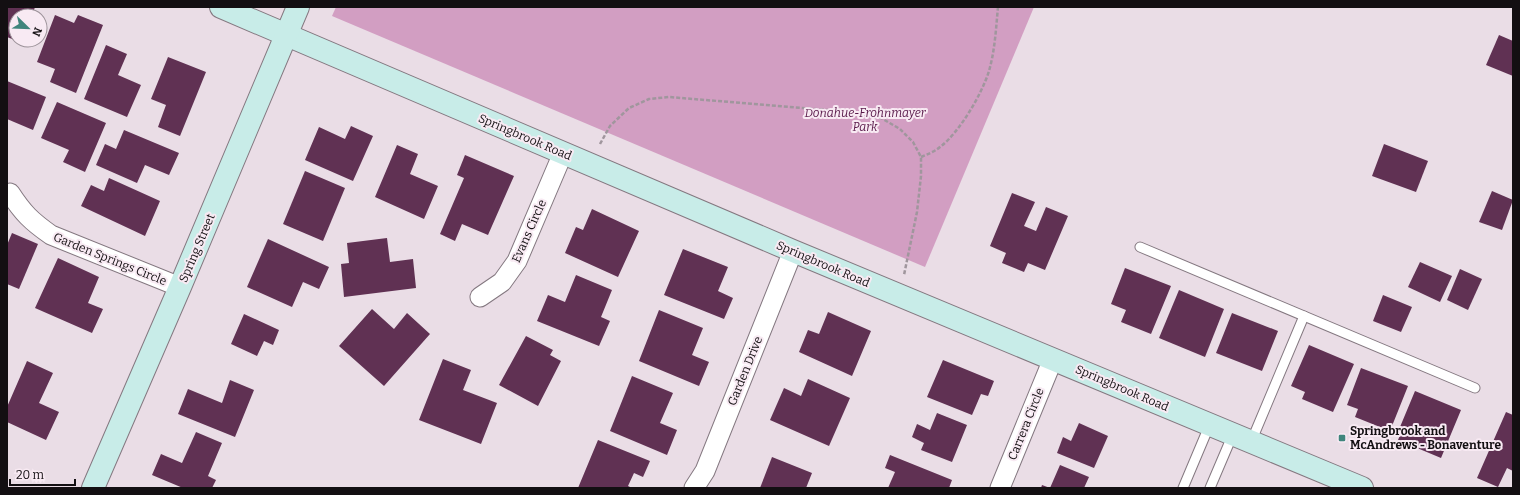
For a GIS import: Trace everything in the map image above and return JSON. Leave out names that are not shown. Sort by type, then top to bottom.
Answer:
[{"type":"street","name":"Springbrook Road","points":[[221,7],[793,252],[1362,488]]},
{"type":"street","name":"Spring Street","points":[[93,488],[180,288],[298,7]]},
{"type":"street","name":"Evans Circle","points":[[480,297],[502,282],[517,260],[563,153]]},
{"type":"street","name":"Garden Springs Circle","points":[[10,193],[21,211],[35,224],[51,235],[180,288]]},
{"type":"street","name":"Garden Drive","points":[[694,488],[705,471],[793,252]]},
{"type":"street","name":"Carrera Circle","points":[[1000,488],[1053,359]]},
{"type":"lane","points":[[1140,247],[1475,388]]},
{"type":"lane","points":[[1210,488],[1242,438],[1304,316]]},
{"type":"lane","points":[[1183,488],[1210,424]]},
{"type":"path","points":[[921,157],[930,154],[941,147],[955,132],[981,90],[989,70],[995,44],[998,7]]},
{"type":"path","points":[[590,164],[610,126],[630,108],[649,99],[669,97],[851,112],[881,118],[900,129],[913,142],[921,157],[921,176],[917,212],[910,252],[899,295]]},
{"type":"green space","name":"Donahue-Frohnmayer Park","points":[[336,7],[1034,7],[925,267],[332,16]]},
{"type":"building","points":[[7,7],[35,7],[8,8],[7,37]]},
{"type":"building","points":[[55,15],[74,23],[78,15],[103,25],[76,93],[50,82],[55,69],[37,62],[42,48],[48,48],[48,33]]},
{"type":"building","points":[[1499,35],[1513,41],[1513,76],[1486,65]]},
{"type":"building","points":[[106,45],[127,54],[118,75],[141,85],[127,117],[84,99]]},
{"type":"building","points":[[168,57],[206,72],[180,136],[158,127],[166,105],[151,99]]},
{"type":"building","points":[[7,81],[46,97],[33,130],[7,119]]},
{"type":"building","points":[[57,102],[106,123],[85,172],[63,162],[69,150],[41,138]]},
{"type":"building","points":[[351,126],[373,136],[353,181],[305,160],[319,127],[345,139]]},
{"type":"building","points":[[124,130],[179,153],[169,175],[145,165],[137,183],[96,165],[105,144],[116,149]]},
{"type":"building","points":[[1384,144],[1428,161],[1416,192],[1372,176]]},
{"type":"building","points":[[397,145],[418,154],[410,174],[438,186],[424,219],[375,197]]},
{"type":"building","points":[[465,155],[514,176],[488,235],[462,224],[455,241],[440,234],[464,178],[457,175]]},
{"type":"building","points":[[305,171],[345,188],[323,241],[283,224]]},
{"type":"building","points":[[109,178],[160,201],[145,236],[81,206],[91,185],[104,191]]},
{"type":"building","points":[[1492,191],[1513,200],[1502,230],[1479,222]]},
{"type":"building","points":[[1012,193],[1035,202],[1024,226],[1036,231],[1046,207],[1068,216],[1045,270],[1028,263],[1024,272],[1002,263],[1006,253],[990,246]]},
{"type":"building","points":[[592,209],[639,231],[618,277],[565,253],[576,227],[583,230]]},
{"type":"building","points":[[12,233],[38,244],[19,289],[7,284],[7,245]]},
{"type":"building","points":[[387,238],[390,262],[413,259],[416,288],[344,297],[341,264],[349,263],[347,243]]},
{"type":"building","points":[[268,239],[329,267],[319,289],[303,282],[292,307],[247,287]]},
{"type":"building","points":[[683,249],[728,267],[718,291],[733,298],[724,319],[664,295]]},
{"type":"building","points":[[58,258],[99,277],[88,303],[103,309],[92,333],[35,308]]},
{"type":"building","points":[[1420,262],[1452,276],[1440,302],[1408,287]]},
{"type":"building","points":[[1125,268],[1171,286],[1151,334],[1121,322],[1126,310],[1111,304]]},
{"type":"building","points":[[1460,269],[1482,279],[1468,310],[1447,300]]},
{"type":"building","points":[[576,275],[612,290],[601,317],[610,321],[599,346],[537,321],[548,295],[565,302]]},
{"type":"building","points":[[1179,290],[1224,309],[1205,357],[1159,338]]},
{"type":"building","points":[[1383,295],[1412,307],[1401,332],[1373,321]]},
{"type":"building","points":[[372,309],[394,329],[407,313],[430,334],[384,386],[339,346]]},
{"type":"building","points":[[659,310],[703,328],[692,355],[709,362],[699,386],[639,361]]},
{"type":"building","points":[[828,312],[871,331],[852,376],[799,352],[808,330],[819,334]]},
{"type":"building","points":[[1232,313],[1278,331],[1262,371],[1216,353]]},
{"type":"building","points":[[244,314],[279,330],[273,345],[264,341],[257,356],[231,344]]},
{"type":"building","points":[[526,336],[553,350],[550,355],[561,361],[538,406],[499,385]]},
{"type":"building","points":[[1309,345],[1354,364],[1333,412],[1302,399],[1305,392],[1291,386]]},
{"type":"building","points":[[443,359],[471,370],[463,390],[497,403],[481,444],[419,420]]},
{"type":"building","points":[[943,360],[994,381],[988,396],[981,394],[972,415],[927,397]]},
{"type":"building","points":[[27,361],[53,373],[39,403],[59,412],[46,440],[7,422],[7,407]]},
{"type":"building","points":[[1361,368],[1408,386],[1390,431],[1355,417],[1358,409],[1347,405]]},
{"type":"building","points":[[632,376],[673,393],[660,423],[677,430],[667,455],[610,431]]},
{"type":"building","points":[[808,379],[850,398],[829,446],[770,420],[784,388],[801,396]]},
{"type":"building","points":[[230,380],[254,390],[235,437],[178,414],[188,389],[222,403]]},
{"type":"building","points":[[1415,391],[1461,410],[1441,458],[1398,440],[1403,428],[1400,427]]},
{"type":"building","points":[[1506,412],[1513,415],[1513,471],[1507,468],[1498,487],[1477,478]]},
{"type":"building","points":[[937,413],[967,425],[952,462],[921,450],[924,443],[912,437],[917,424],[930,430]]},
{"type":"building","points":[[1079,423],[1108,436],[1094,468],[1057,453],[1063,437],[1071,441]]},
{"type":"building","points":[[196,432],[222,443],[208,476],[216,480],[212,488],[183,488],[152,475],[161,454],[182,463]]},
{"type":"building","points":[[598,440],[650,461],[643,477],[634,473],[628,486],[632,488],[578,488]]},
{"type":"building","points":[[890,455],[952,480],[949,488],[888,488],[895,472],[885,468]]},
{"type":"building","points":[[772,457],[812,473],[806,488],[760,488]]},
{"type":"building","points":[[1060,465],[1089,477],[1084,488],[1050,488]]},
{"type":"building","points":[[1042,485],[1050,488],[1041,488]]},
{"type":"place","name":"Springbrook and McAndrews - Bonaventure","points":[[1342,438]]}]
